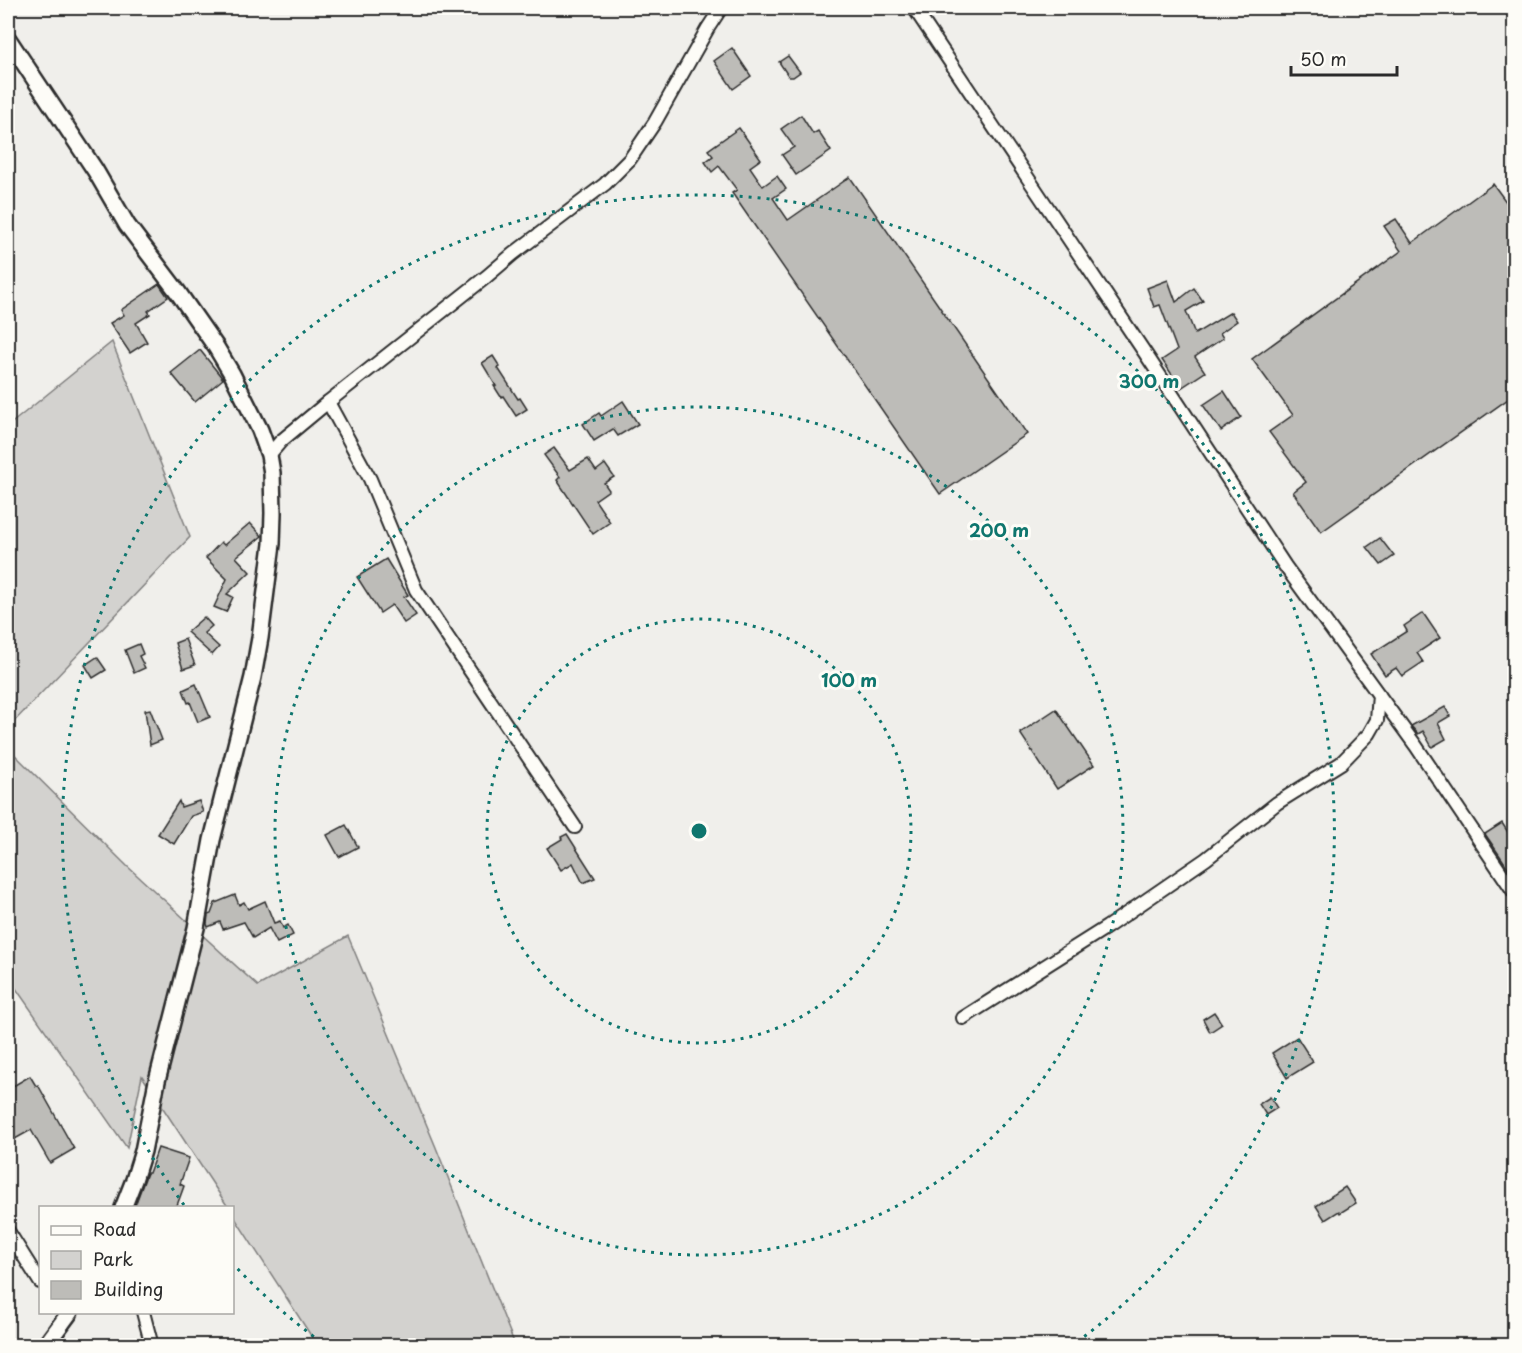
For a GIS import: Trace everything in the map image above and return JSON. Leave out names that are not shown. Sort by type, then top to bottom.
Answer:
[{"type":"street","points":[[269,455],[281,441],[327,402],[604,184],[630,159],[655,122],[721,8]]},
{"type":"street","points":[[914,8],[1285,566],[1416,746],[1515,892]]},
{"type":"street","points":[[8,39],[95,170],[127,225],[177,291],[232,374],[260,430],[269,455],[273,487],[272,544],[254,677],[212,840],[196,928],[157,1081],[143,1151],[124,1206]]},
{"type":"street","points":[[327,402],[370,479],[416,590],[575,827]]},
{"type":"street","points":[[963,1018],[1107,927],[1206,859],[1277,803],[1341,763],[1369,734],[1377,720],[1379,695]]},
{"type":"street","points":[[8,1231],[39,1280]]},
{"type":"street","points":[[144,1314],[152,1346]]},
{"type":"street","points":[[45,1346],[65,1315]]},
{"type":"green space","points":[[112,342],[190,537],[8,728],[8,426]]},
{"type":"green space","points":[[8,748],[127,866],[258,986],[348,936],[515,1345],[317,1345],[234,1217],[234,1206],[227,1206],[142,1076],[127,1148],[8,977]]},
{"type":"building","points":[[732,48],[751,76],[733,89],[714,61]]},
{"type":"building","points":[[788,56],[800,72],[793,77],[789,77],[779,62]]},
{"type":"building","points":[[801,115],[813,134],[818,131],[831,151],[796,175],[782,155],[794,147],[781,129]]},
{"type":"building","points":[[739,128],[761,159],[750,167],[763,186],[777,176],[786,189],[773,198],[788,220],[850,177],[1027,434],[940,494],[732,193],[737,190],[719,166],[712,172],[705,162],[713,156],[708,150]]},
{"type":"building","points":[[1493,184],[1515,214],[1515,394],[1321,532],[1293,492],[1306,482],[1269,432],[1293,415],[1252,359],[1401,251],[1384,226],[1396,219],[1412,243]]},
{"type":"building","points":[[1168,280],[1176,302],[1194,288],[1203,301],[1186,311],[1195,334],[1231,312],[1237,321],[1220,333],[1223,338],[1195,357],[1205,372],[1181,388],[1162,360],[1177,350],[1160,305],[1154,307],[1147,288]]},
{"type":"building","points":[[159,284],[168,297],[148,311],[150,314],[136,323],[147,342],[130,353],[110,323],[124,315],[121,310]]},
{"type":"building","points":[[200,350],[223,379],[195,402],[171,373]]},
{"type":"building","points":[[493,356],[500,367],[498,368],[527,409],[516,416],[503,396],[501,397],[482,363]]},
{"type":"building","points":[[1224,391],[1241,417],[1221,431],[1203,405]]},
{"type":"building","points":[[623,401],[638,424],[618,436],[613,429],[594,441],[583,424],[599,413],[601,416]]},
{"type":"building","points":[[554,448],[570,470],[588,459],[596,471],[605,464],[614,477],[604,483],[609,490],[595,500],[610,522],[593,534],[557,480],[560,477],[544,455]]},
{"type":"building","points":[[250,523],[262,536],[236,557],[250,572],[227,594],[233,597],[226,612],[214,607],[227,579],[206,558],[221,542],[224,545]]},
{"type":"building","points":[[1380,538],[1394,556],[1381,565],[1367,547]]},
{"type":"building","points":[[386,559],[408,595],[404,597],[416,615],[404,623],[392,605],[380,613],[357,577]]},
{"type":"building","points":[[1423,613],[1440,638],[1417,653],[1423,662],[1402,676],[1396,668],[1385,675],[1371,654],[1407,631],[1404,626]]},
{"type":"building","points":[[204,617],[212,626],[204,633],[219,647],[212,655],[187,632]]},
{"type":"building","points":[[185,639],[195,665],[183,669],[175,643]]},
{"type":"building","points":[[139,644],[143,654],[139,656],[145,668],[134,673],[125,650]]},
{"type":"building","points":[[97,657],[106,670],[93,678],[85,665]]},
{"type":"building","points":[[196,684],[210,717],[198,722],[183,690]]},
{"type":"building","points":[[1445,707],[1450,716],[1438,723],[1446,739],[1432,747],[1423,731],[1418,734],[1411,726]]},
{"type":"building","points":[[150,709],[162,740],[150,745],[145,710]]},
{"type":"building","points":[[1056,709],[1094,765],[1057,789],[1020,733]]},
{"type":"building","points":[[179,801],[181,807],[199,801],[203,812],[191,816],[174,844],[158,834]]},
{"type":"building","points":[[1502,823],[1515,843],[1515,878],[1485,834]]},
{"type":"building","points":[[346,825],[358,847],[339,857],[327,835]]},
{"type":"building","points":[[567,834],[595,878],[583,883],[573,863],[561,870],[547,848]]},
{"type":"building","points":[[235,895],[239,905],[244,902],[248,909],[265,901],[274,923],[280,921],[283,928],[288,925],[293,935],[277,943],[269,928],[253,938],[244,922],[223,929],[220,922],[208,927],[208,915],[211,914],[215,903]]},
{"type":"building","points":[[1214,1012],[1222,1024],[1210,1032],[1203,1019]]},
{"type":"building","points":[[1297,1037],[1313,1062],[1287,1078],[1272,1053]]},
{"type":"building","points":[[30,1076],[36,1086],[38,1085],[74,1149],[50,1163],[31,1130],[15,1139],[11,1132],[8,1134],[8,1089]]},
{"type":"building","points":[[1270,1097],[1277,1108],[1266,1115],[1259,1104]]},
{"type":"building","points":[[158,1148],[189,1158],[180,1184],[184,1186],[177,1206],[135,1206],[147,1173],[149,1173]]},
{"type":"building","points":[[1345,1187],[1356,1203],[1325,1220],[1316,1206]]}]
